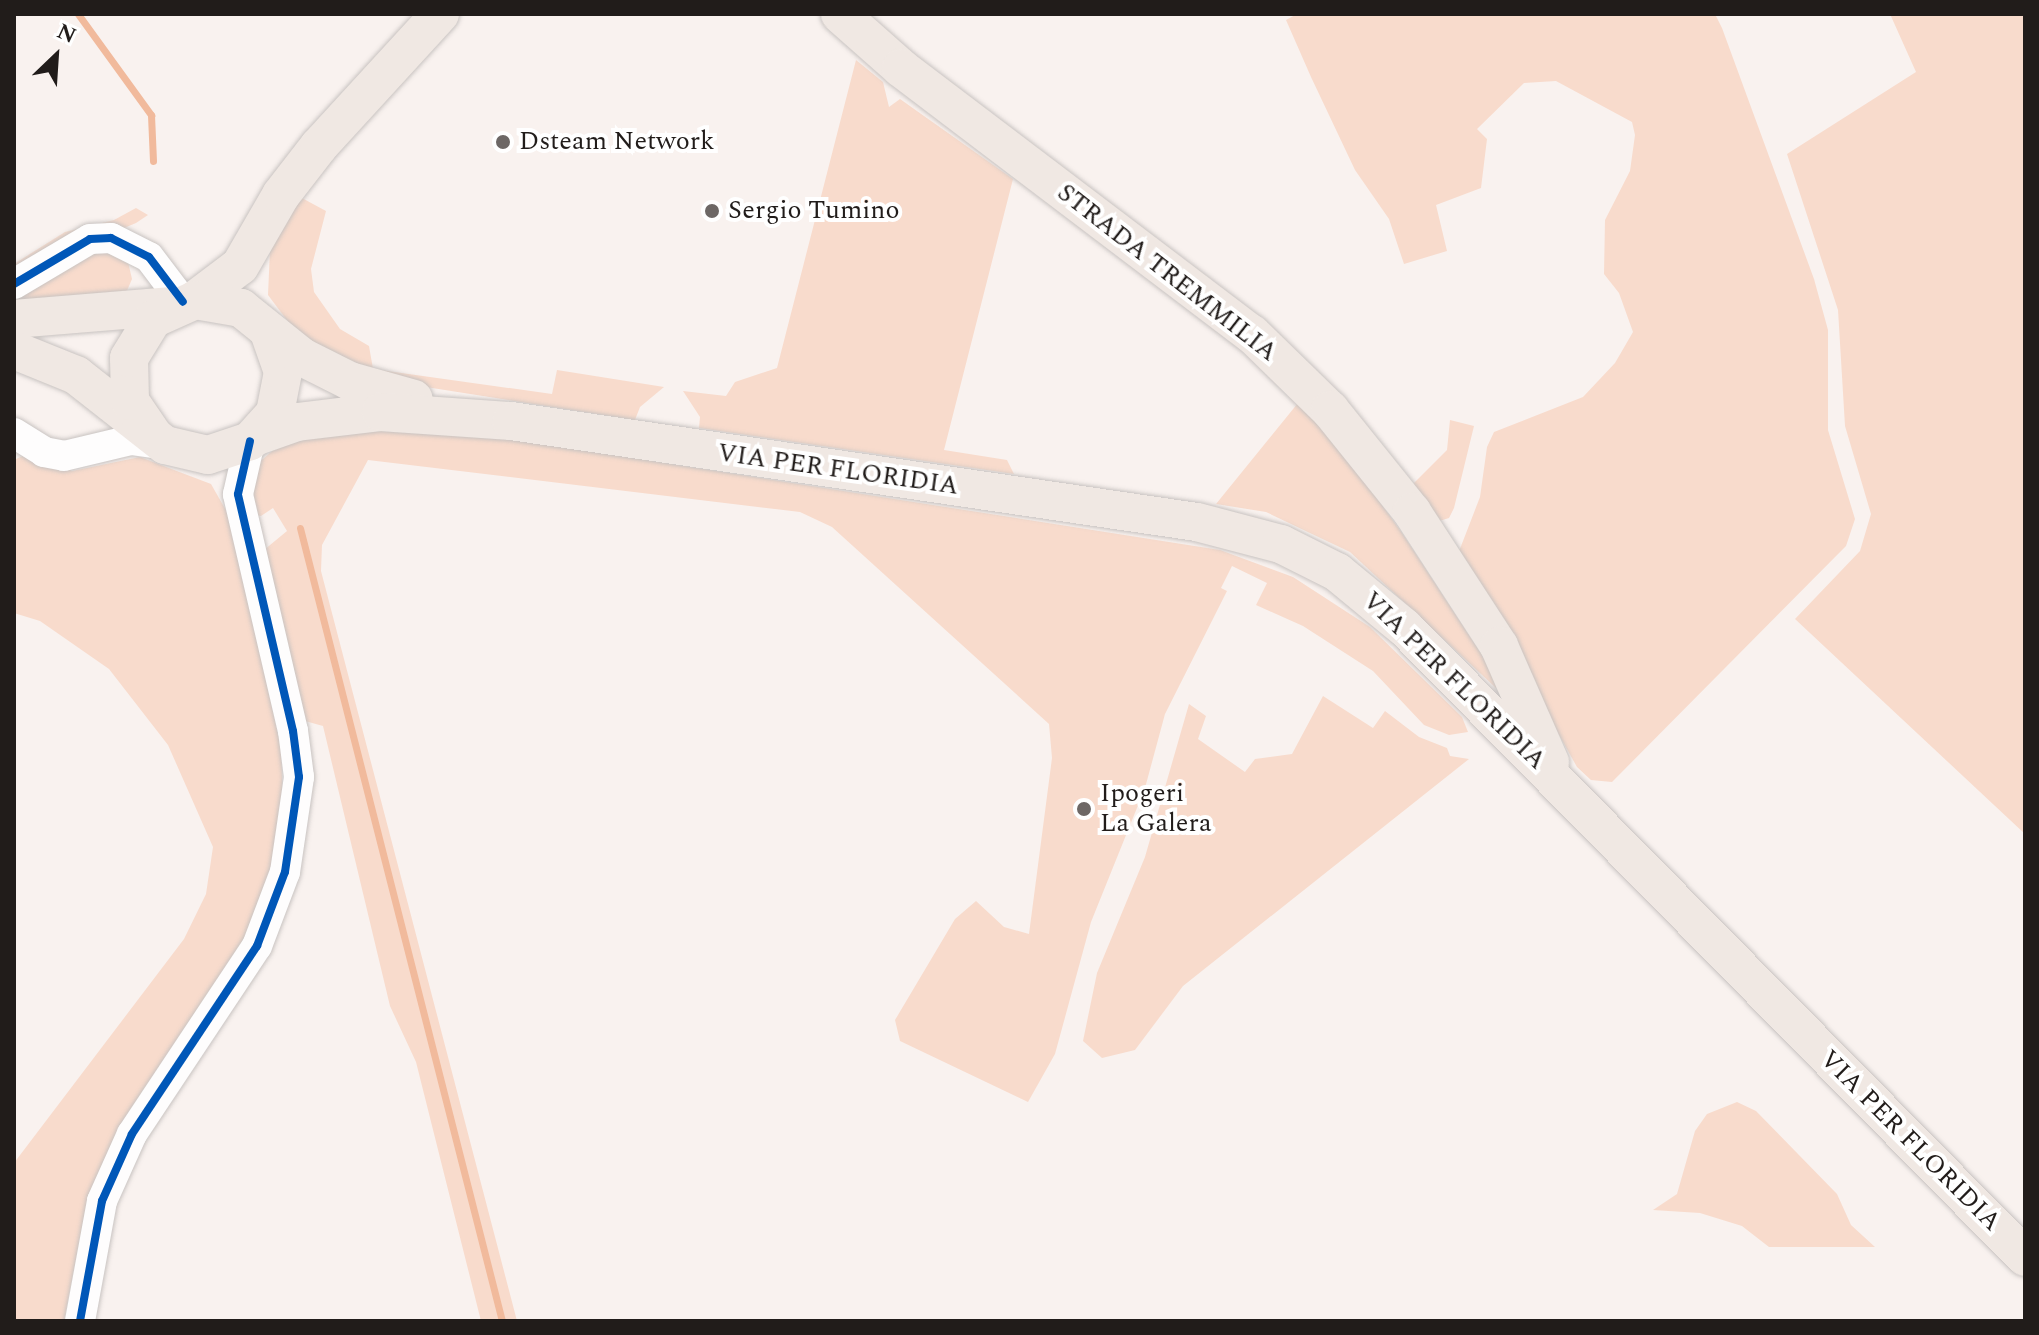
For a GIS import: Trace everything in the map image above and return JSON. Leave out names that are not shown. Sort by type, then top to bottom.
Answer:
[{"type":"main road","points":[[121,395],[138,336],[240,266],[281,195],[319,146],[440,14]]},
{"type":"main road","name":"STRADA TREMMILIA","points":[[840,14],[901,68],[1252,334],[1330,410],[1412,512],[1499,646],[1561,787]]},
{"type":"main road","points":[[254,438],[275,413],[283,386],[281,358],[262,324],[251,290],[257,238]]},
{"type":"main road","points":[[14,319],[183,303],[226,302],[350,381],[511,421]]},
{"type":"main road","points":[[14,350],[121,395],[170,445],[223,454],[254,438],[311,419],[381,412],[511,421]]},
{"type":"main road","name":"VIA PER FLORIDIA","points":[[511,421],[1197,522],[1281,544],[1337,572],[1375,601],[2025,1257]]},
{"type":"street","points":[[14,284],[90,239],[111,238],[149,257],[183,303]]},
{"type":"street","points":[[85,454],[99,443],[121,395]]},
{"type":"street","points":[[14,433],[44,452],[85,454],[131,440],[170,445],[220,472],[238,494],[295,746],[298,788],[285,872],[257,946],[132,1134],[102,1201],[80,1321]]},
{"type":"street","points":[[238,494],[254,438]]},
{"type":"shaded area","points":[[1297,14],[1715,14],[1722,28],[1814,279],[1828,330],[1828,430],[1855,519],[1846,546],[1612,782],[1591,780],[1577,767],[1458,554],[1480,497],[1487,447],[1494,432],[1583,397],[1615,363],[1633,332],[1619,293],[1604,274],[1605,220],[1630,171],[1635,135],[1632,122],[1556,81],[1524,83],[1477,129],[1487,139],[1481,188],[1436,205],[1447,251],[1404,264],[1389,219],[1355,170],[1286,20]]},
{"type":"shaded area","points":[[1890,14],[2025,14],[2025,834],[1795,619],[1860,551],[1871,514],[1845,426],[1838,310],[1787,154],[1916,72]]},
{"type":"shaded area","points":[[856,60],[883,82],[889,107],[900,99],[1013,179],[944,450],[1007,460],[1014,474],[699,428],[700,417],[683,391],[726,396],[735,382],[777,368]]},
{"type":"shaded area","points":[[300,197],[326,211],[311,269],[314,292],[340,329],[369,346],[373,369],[552,394],[557,370],[664,387],[640,407],[635,420],[375,379],[295,331],[268,295],[270,250]]},
{"type":"shaded area","points":[[136,208],[148,215],[136,223],[14,274],[14,264],[65,232],[114,220]]},
{"type":"shaded area","points":[[108,248],[128,262],[132,279],[126,293],[14,305],[14,295],[74,258]]},
{"type":"shaded area","points":[[1298,403],[1346,455],[1402,533],[1499,681],[1496,688],[1350,552],[1266,512],[1216,504]]},
{"type":"shaded area","points":[[384,419],[1220,550],[1293,577],[1370,627],[1462,717],[1468,732],[1449,735],[1424,725],[1373,671],[1303,626],[1256,605],[1267,583],[1232,566],[1221,588],[1227,591],[1165,714],[1145,788],[1091,922],[1055,1054],[1028,1102],[900,1041],[895,1020],[955,919],[976,901],[1004,927],[1029,934],[1052,758],[1049,724],[832,527],[800,512],[368,460],[322,545],[321,571],[517,1321],[481,1321],[416,1062],[390,1006],[323,726],[305,721],[264,550],[287,531],[273,508],[261,516],[252,515],[250,498],[256,465],[292,434]]},
{"type":"shaded area","points":[[1450,420],[1474,426],[1454,508],[1449,518],[1436,522],[1416,499],[1414,483],[1447,450]]},
{"type":"shaded area","points":[[27,454],[72,471],[140,457],[211,484],[232,521],[281,749],[283,806],[272,869],[244,942],[122,1128],[87,1201],[64,1321],[14,1321],[14,1163],[184,939],[206,894],[213,847],[168,745],[109,669],[40,621],[14,613],[14,460]]},
{"type":"shaded area","points":[[1323,696],[1373,728],[1385,711],[1419,737],[1447,748],[1450,756],[1469,759],[1183,986],[1135,1050],[1102,1058],[1083,1041],[1097,973],[1145,857],[1189,704],[1206,716],[1198,739],[1245,772],[1255,759],[1292,754]]},
{"type":"shaded area","points":[[1737,1102],[1756,1111],[1837,1194],[1851,1225],[1875,1247],[1769,1247],[1742,1226],[1700,1213],[1653,1210],[1677,1194],[1695,1131],[1707,1114]]},
{"type":"waterway","points":[[78,14],[151,115],[153,161]]},
{"type":"waterway","points":[[300,528],[502,1321]]},
{"type":"cycle path","points":[[14,284],[90,239],[111,238],[149,257],[183,302]]},
{"type":"cycle path","points":[[80,1321],[102,1201],[132,1134],[257,946],[285,872],[299,777],[293,731],[238,494],[250,441]]},
{"type":"place","name":"Dsteam Network","points":[[503,142]]},
{"type":"place","name":"Sergio Tumino","points":[[712,211]]},
{"type":"place","name":"Ipogeri La Galera","points":[[1084,809]]}]
